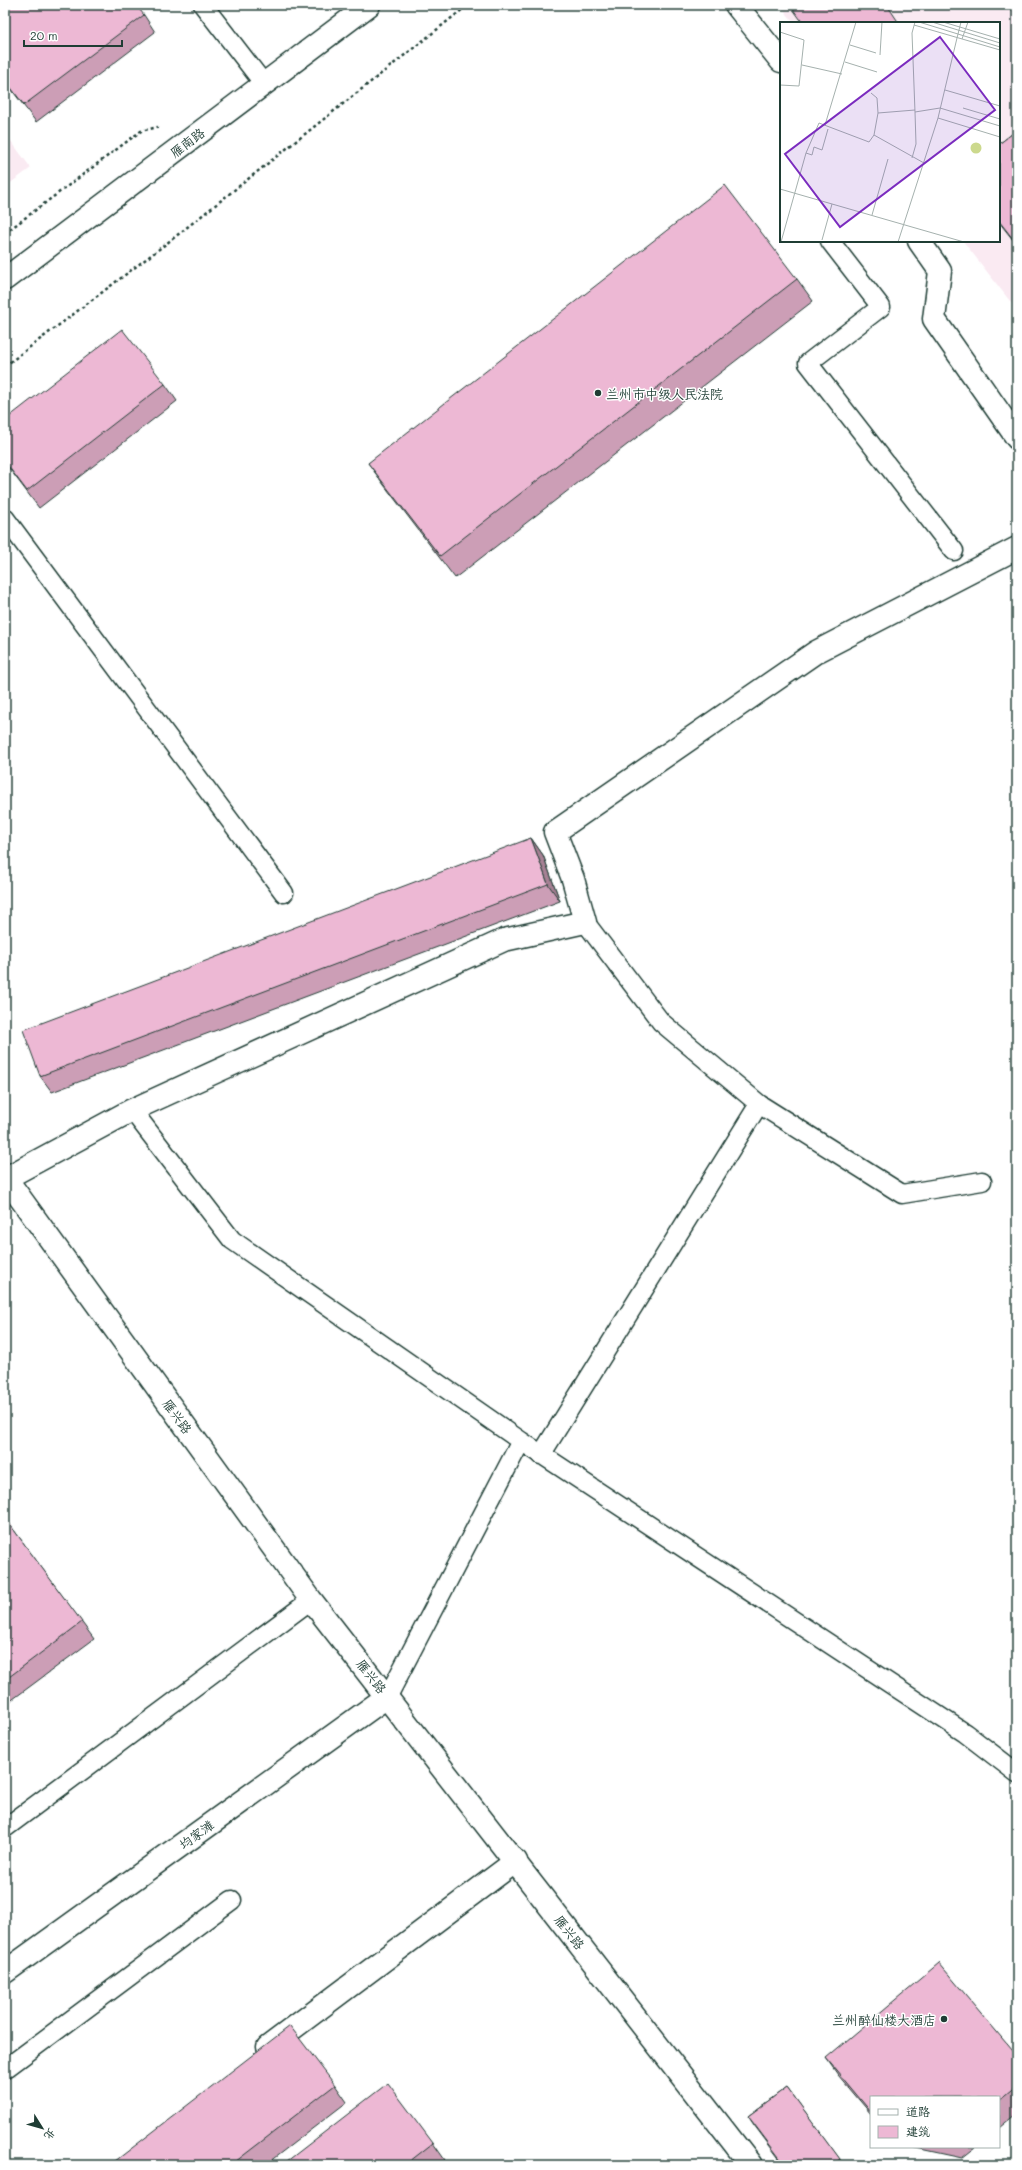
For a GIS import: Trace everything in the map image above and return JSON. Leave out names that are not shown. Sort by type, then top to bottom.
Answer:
[{"type":"street","name":"雁南路","points":[[5,280],[369,5]]},
{"type":"street","points":[[736,5],[780,60]]},
{"type":"street","points":[[920,242],[940,271],[934,319],[1017,438]]},
{"type":"street","points":[[5,1177],[132,1110],[504,940],[585,922],[573,880],[555,832],[816,652],[1015,554]]},
{"type":"street","name":"雁兴路","points":[[5,1177],[311,1600],[388,1696],[751,2165]]},
{"type":"street","name":"均家滩","points":[[5,1972],[388,1696]]},
{"type":"street","points":[[250,2061],[516,1861]]},
{"type":"lane","points":[[203,5],[264,84]]},
{"type":"lane","points":[[831,242],[881,307],[808,363],[954,551]]},
{"type":"lane","points":[[5,518],[284,893]]},
{"type":"lane","points":[[585,922],[661,1022],[759,1104],[902,1194],[982,1181]]},
{"type":"lane","points":[[541,1455],[759,1104]]},
{"type":"lane","points":[[132,1110],[232,1240],[541,1455],[965,1733],[1017,1772]]},
{"type":"lane","points":[[388,1696],[521,1441]]},
{"type":"lane","points":[[5,1828],[311,1600]]},
{"type":"lane","points":[[5,2069],[232,1900]]},
{"type":"path","points":[[5,366],[171,240],[468,5]]},
{"type":"shaded area","points":[[780,5],[1017,5],[1017,310],[964,242],[1000,242],[1000,22],[793,22]]},
{"type":"shaded area","points":[[5,133],[31,168],[5,187]]},
{"type":"building","points":[[5,5],[136,5],[144,15],[24,105],[5,80]]},
{"type":"building","points":[[790,5],[887,5],[898,22],[802,22]]},
{"type":"building","points":[[1017,130],[1017,244],[1000,222],[1000,143]]},
{"type":"building","name":"兰州市中级人民法院","points":[[725,185],[797,279],[440,556],[368,463]]},
{"type":"building","points":[[122,329],[165,384],[27,491],[5,462],[5,420]]},
{"type":"building","points":[[531,838],[548,884],[40,1076],[23,1030]]},
{"type":"building","points":[[5,1518],[82,1622],[5,1680]]},
{"type":"building","name":"兰州醉仙楼大酒店","points":[[939,1963],[1017,2056],[1017,2086],[1000,2100],[1000,2096],[870,2096],[870,2111],[826,2058]]},
{"type":"building","points":[[290,2026],[335,2085],[231,2165],[110,2165]]},
{"type":"building","points":[[388,2083],[433,2143],[405,2165],[282,2165]]},
{"type":"building","points":[[787,2087],[840,2159],[832,2165],[785,2165],[748,2116]]},
{"type":"place","name":"兰州市中级人民法院","points":[[598,393]]},
{"type":"place","name":"兰州醉仙楼大酒店","points":[[944,2019]]}]
